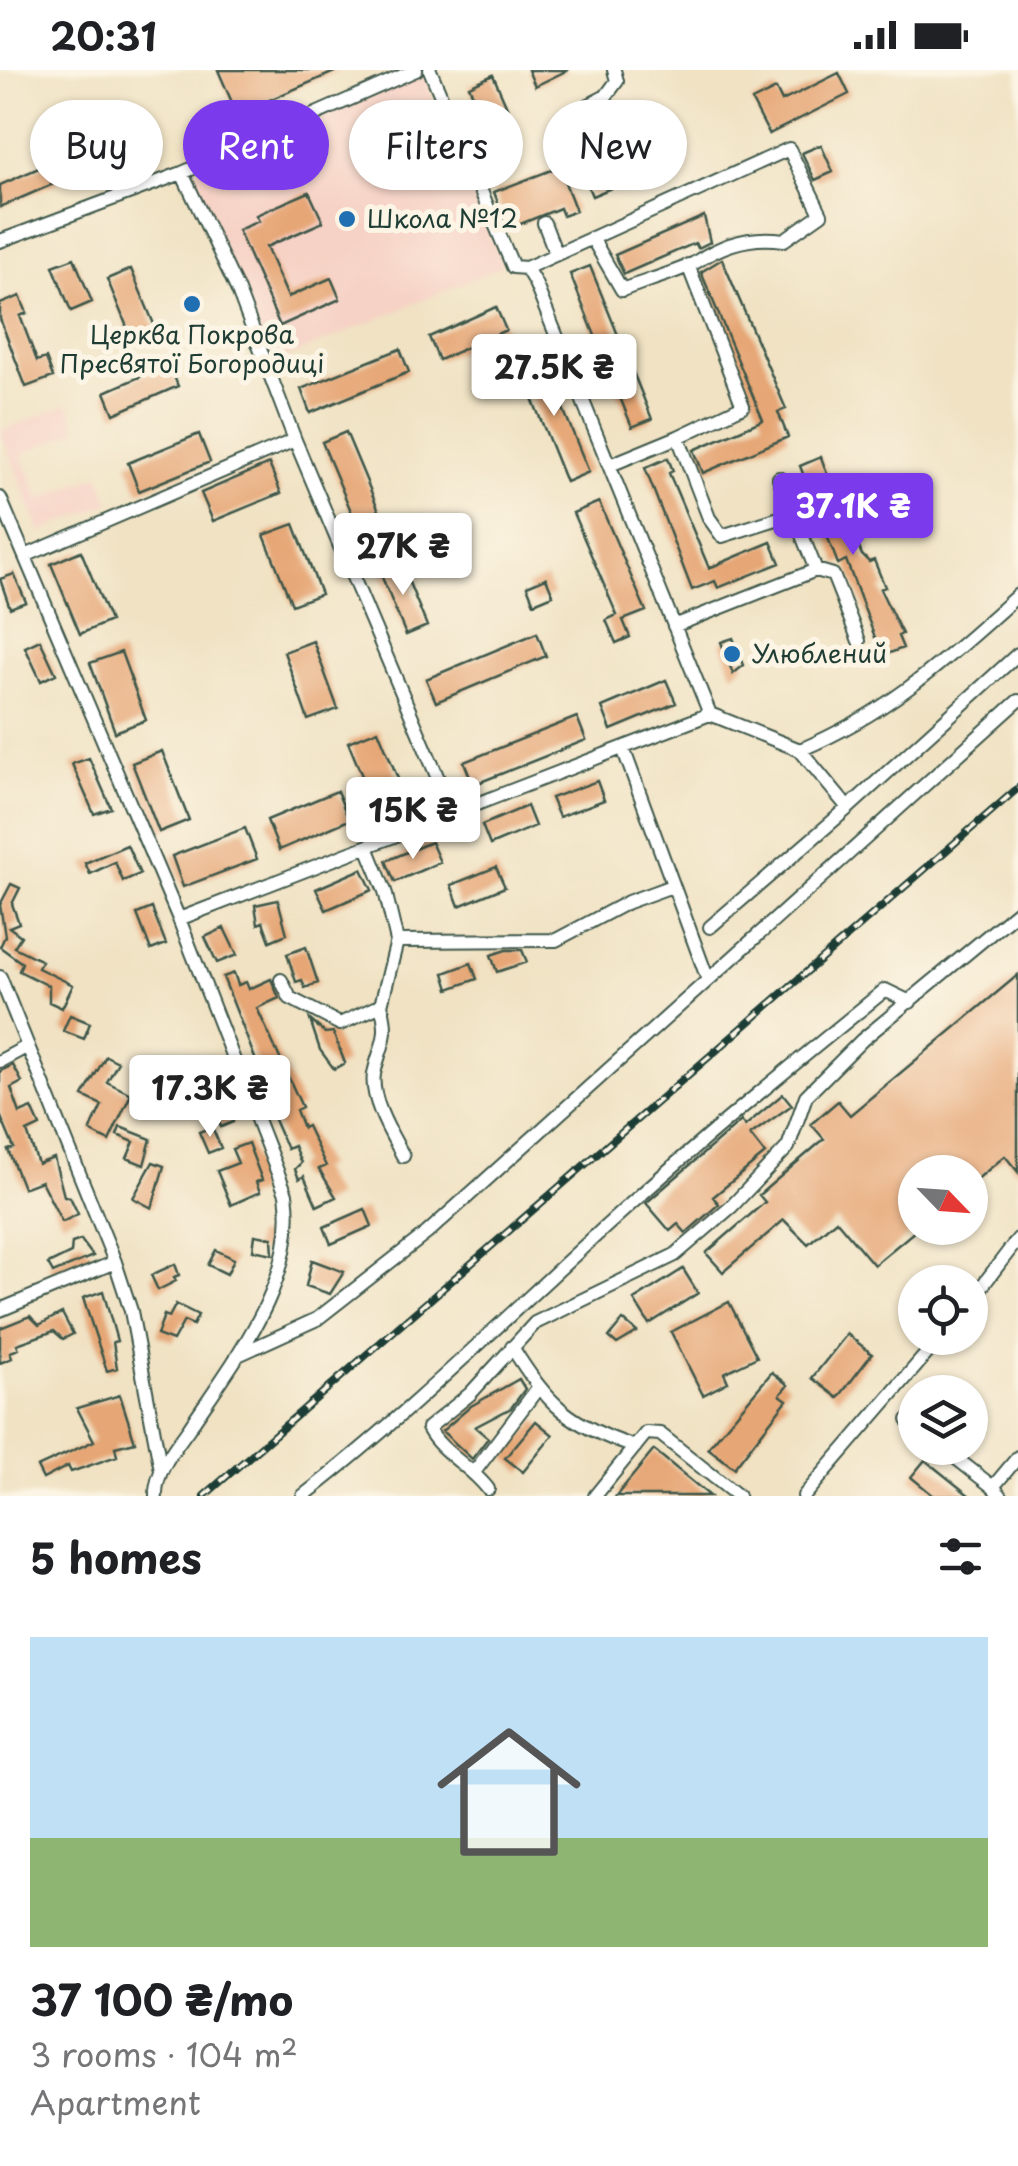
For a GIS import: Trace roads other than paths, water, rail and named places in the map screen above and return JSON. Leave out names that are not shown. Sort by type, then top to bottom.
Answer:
[{"type":"street","points":[[0,241],[182,173],[416,70]]},
{"type":"street","points":[[430,70],[513,267],[526,268],[556,254],[789,149],[820,214],[784,240],[762,236],[704,252],[688,265],[622,290],[592,238]]},
{"type":"street","points":[[599,100],[617,81],[614,70]]},
{"type":"street","points":[[182,173],[238,291],[294,440],[454,814]]},
{"type":"street","points":[[544,223],[556,254]]},
{"type":"street","points":[[610,465],[743,406],[688,265]]},
{"type":"street","points":[[526,268],[710,714]]},
{"type":"street","points":[[678,437],[709,518],[722,536],[792,514]]},
{"type":"street","points":[[24,556],[294,440]]},
{"type":"street","points":[[779,478],[816,570]]},
{"type":"street","points":[[0,498],[4,521],[24,556],[179,919],[276,1163],[290,1224],[287,1253],[238,1354],[162,1470],[152,1494]]},
{"type":"street","points":[[674,626],[816,570],[833,575],[859,640]]},
{"type":"street","points":[[800,750],[868,718],[914,688],[1018,595]]},
{"type":"street","points":[[710,927],[1018,654]]},
{"type":"street","points":[[238,1354],[317,1319],[361,1288],[1018,701]]},
{"type":"street","points":[[179,919],[710,714],[800,750],[848,808]]},
{"type":"street","points":[[623,748],[708,980]]},
{"type":"street","points":[[367,847],[385,891],[398,941],[382,1006],[388,1028],[374,1076],[388,1128],[403,1156]]},
{"type":"street","points":[[398,941],[556,940],[628,902],[672,886]]},
{"type":"street","points":[[489,1494],[474,1470],[434,1440],[428,1428],[470,1394],[535,1322],[674,1255],[730,1207],[788,1147],[806,1096],[862,1040],[1018,911]]},
{"type":"street","points":[[0,976],[131,1310],[162,1470]]},
{"type":"street","points":[[281,980],[290,998],[340,1024],[382,1006]]},
{"type":"street","points":[[304,1496],[359,1453],[635,1199],[792,1065],[885,990],[910,1002]]},
{"type":"street","points":[[0,1061],[28,1046]]},
{"type":"street","points":[[988,1278],[1018,1238]]},
{"type":"street","points":[[0,1310],[115,1262]]},
{"type":"street","points":[[512,1347],[538,1388],[585,1430],[634,1447]]},
{"type":"street","points":[[804,1496],[925,1355]]},
{"type":"street","points":[[474,1470],[538,1388]]},
{"type":"street","points":[[595,1496],[646,1434],[660,1434],[738,1496]]},
{"type":"street","points":[[964,1465],[997,1491],[1018,1458]]},
{"type":"railway","points":[[204,1496],[1018,788]]},
{"type":"place","name":"Школа №12","points":[[347,219]]},
{"type":"place","name":"Церква Покрова Пресвятої Богородиці","points":[[192,304]]},
{"type":"place","name":"Улюблений","points":[[732,654]]}]
